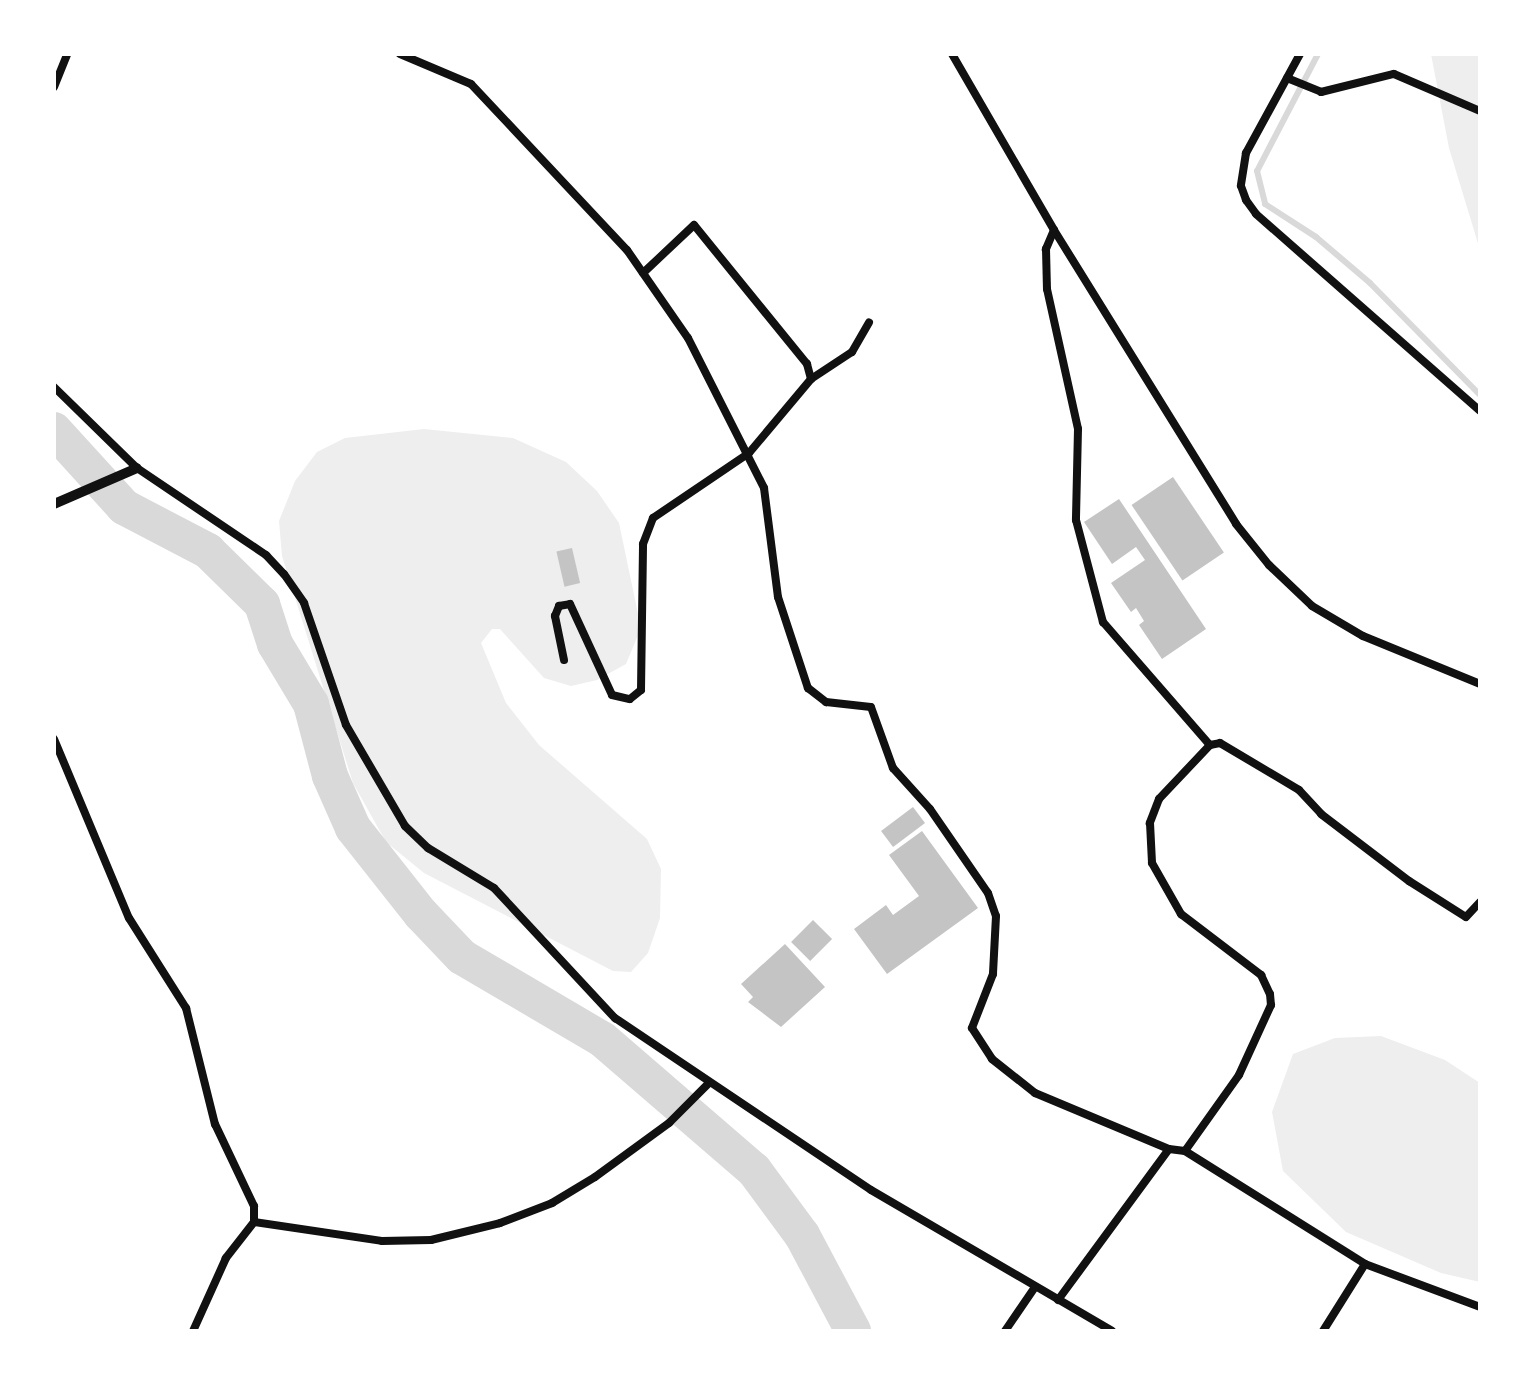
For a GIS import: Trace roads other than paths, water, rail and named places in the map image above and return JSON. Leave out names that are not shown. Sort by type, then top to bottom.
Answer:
[{"type":"street","points":[[54,87],[67,54]]},
{"type":"street","points":[[400,54],[471,84],[643,273],[688,338],[749,453],[764,488],[778,597],[808,688],[826,702],[871,707],[893,768],[930,809],[988,893],[996,916],[996,939],[993,974],[972,1028],[977,1040],[1035,1093],[1169,1149],[1185,1151],[1365,1264],[1480,1307]]},
{"type":"street","points":[[952,54],[1054,230],[1236,524],[1269,565],[1312,606],[1363,636],[1480,684]]},
{"type":"street","points":[[1300,54],[1290,80],[1246,153],[1241,186],[1246,200],[1256,214],[1480,411]]},
{"type":"street","points":[[1290,80],[1311,91],[1394,74],[1480,111]]},
{"type":"street","points":[[643,273],[694,225],[807,364],[811,379]]},
{"type":"street","points":[[1054,230],[1046,249],[1047,289],[1078,429],[1076,520],[1103,622],[1166,700],[1210,745]]},
{"type":"street","points":[[564,660],[555,616],[559,606],[570,604],[612,695],[630,699],[641,690],[646,530],[664,507],[749,453],[811,379],[852,352],[869,323]]},
{"type":"street","points":[[54,387],[137,468],[266,555],[284,574],[304,603],[346,725],[405,826],[512,904],[615,1018],[871,1190],[1112,1331]]},
{"type":"street","points":[[54,504],[125,476],[137,468]]},
{"type":"street","points":[[54,739],[129,918],[186,1008],[215,1124],[254,1206],[254,1222],[226,1258],[193,1331]]},
{"type":"street","points":[[1185,1151],[1239,1075],[1271,1005],[1261,975],[1181,914],[1152,863],[1148,833],[1159,799],[1210,745],[1220,743],[1299,790],[1321,814],[1409,881],[1466,917],[1480,902]]},
{"type":"street","points":[[254,1222],[382,1241],[431,1240],[500,1223],[552,1203],[669,1123],[709,1083]]},
{"type":"street","points":[[1058,1300],[1169,1149]]},
{"type":"street","points":[[1323,1331],[1365,1264]]},
{"type":"street","points":[[1005,1331],[1035,1287]]},
{"type":"waterway","points":[[1318,54],[1257,171],[1265,204],[1316,237],[1370,283],[1480,395]]},
{"type":"waterway","points":[[54,430],[124,507],[208,551],[262,604],[275,644],[311,704],[330,776],[353,828],[421,914],[462,957],[602,1039],[754,1170],[802,1235],[853,1331]]}]
